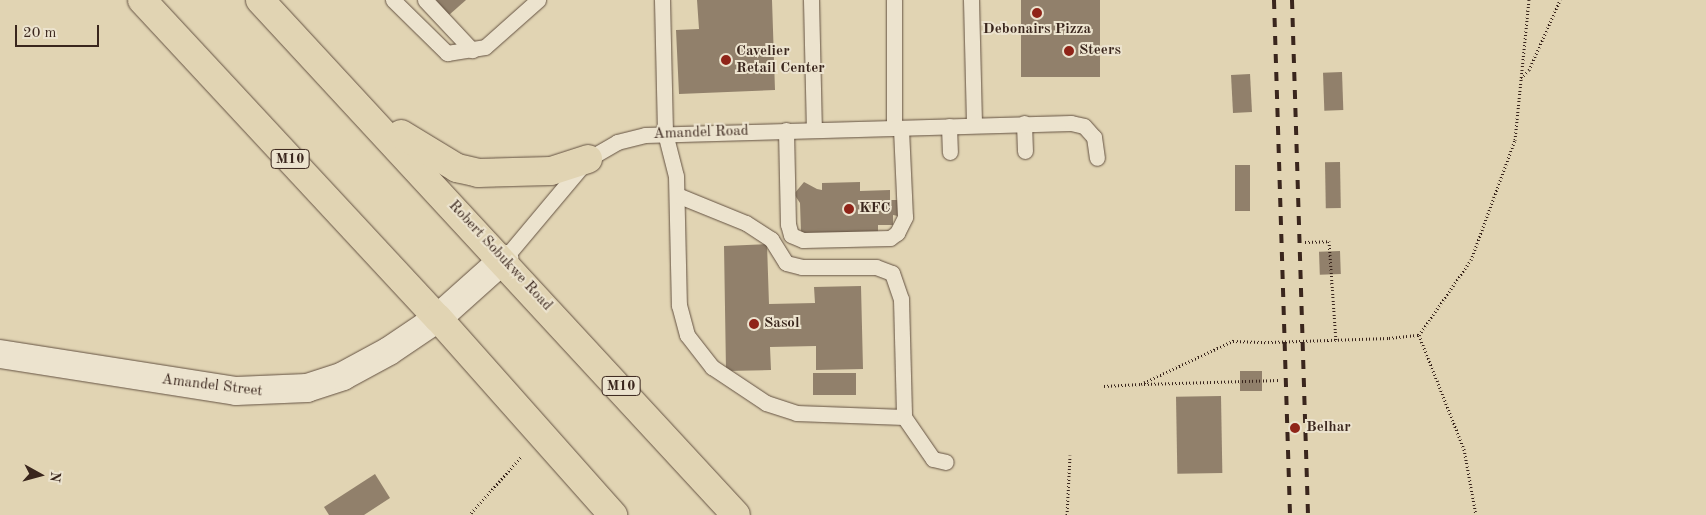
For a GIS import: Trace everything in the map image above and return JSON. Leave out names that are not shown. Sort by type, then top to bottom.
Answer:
[{"type":"main road","name":"M10","points":[[142,0],[438,318],[613,515]]},
{"type":"main road","name":"Robert Sobukwe Road","points":[[260,0],[504,259],[736,515]]},
{"type":"main road","points":[[363,108],[436,157],[478,173],[551,171],[588,159]]},
{"type":"street","name":"Amandel Street","points":[[0,354],[199,387],[270,393],[307,388],[343,376],[438,318],[504,259]]},
{"type":"lane","points":[[393,0],[448,53],[485,47],[538,0]]},
{"type":"lane","points":[[425,0],[472,50]]},
{"type":"lane","points":[[662,0],[665,133],[678,195],[681,314],[687,335],[712,367],[783,411],[904,417]]},
{"type":"lane","points":[[812,0],[814,130]]},
{"type":"lane","points":[[786,130],[788,224],[791,235],[803,240],[890,238],[897,233],[905,217],[898,128],[894,0]]},
{"type":"lane","points":[[972,0],[974,125]]},
{"type":"lane","points":[[1024,123],[1025,151]]},
{"type":"lane","name":"Amandel Road","points":[[504,259],[588,159],[617,142],[665,133],[1024,123],[1084,126],[1094,137],[1097,158]]},
{"type":"lane","points":[[949,126],[950,152]]},
{"type":"lane","points":[[678,195],[746,224],[771,240],[786,263],[802,267],[876,267],[892,273],[901,300],[904,417],[933,459],[946,462]]},
{"type":"path","points":[[1141,384],[1233,341],[1336,340],[1419,335],[1471,260],[1515,140],[1529,0]]},
{"type":"path","points":[[1521,78],[1529,70],[1560,0]]},
{"type":"path","points":[[1305,242],[1329,241],[1336,340]]},
{"type":"path","points":[[1419,335],[1464,449],[1476,515]]},
{"type":"path","points":[[1104,386],[1279,380]]},
{"type":"path","points":[[1067,515],[1070,455]]},
{"type":"path","points":[[471,513],[521,457]]},
{"type":"building","points":[[436,0],[466,0],[449,15]]},
{"type":"building","name":"Cavelier Retail Center","points":[[697,0],[772,0],[775,90],[679,94],[676,30],[699,29]]},
{"type":"building","points":[[1021,0],[1100,0],[1100,77],[1021,77]]},
{"type":"building","points":[[1342,72],[1343,110],[1324,111],[1323,73]]},
{"type":"building","points":[[1250,74],[1252,112],[1233,113],[1231,75]]},
{"type":"building","points":[[1325,162],[1340,162],[1341,208],[1326,208]]},
{"type":"building","points":[[1235,165],[1250,165],[1250,211],[1235,211]]},
{"type":"building","name":"KFC","points":[[804,182],[822,190],[822,183],[860,182],[860,191],[890,190],[890,200],[898,200],[898,216],[893,215],[893,225],[878,225],[878,232],[801,233],[800,203],[794,194]]},
{"type":"building","points":[[767,244],[769,304],[815,303],[814,287],[861,286],[863,369],[816,370],[816,346],[770,347],[771,370],[726,371],[724,246]]},
{"type":"building","points":[[1340,251],[1341,274],[1320,275],[1319,252]]},
{"type":"building","points":[[1240,371],[1262,371],[1262,391],[1240,391]]},
{"type":"building","points":[[813,373],[856,373],[856,395],[813,395]]},
{"type":"building","points":[[1221,396],[1222,473],[1177,474],[1176,397]]},
{"type":"building","points":[[375,474],[390,498],[364,515],[329,515],[324,507]]},
{"type":"railway","points":[[1274,0],[1290,515]]},
{"type":"railway","points":[[1292,0],[1308,515]]},
{"type":"place","name":"Debonairs Pizza","points":[[1037,13]]},
{"type":"place","name":"Steers","points":[[1069,51]]},
{"type":"place","name":"Cavelier Retail Center","points":[[726,60]]},
{"type":"place","name":"KFC","points":[[849,209]]},
{"type":"place","name":"Sasol","points":[[754,324]]},
{"type":"place","name":"Belhar","points":[[1295,428]]}]
